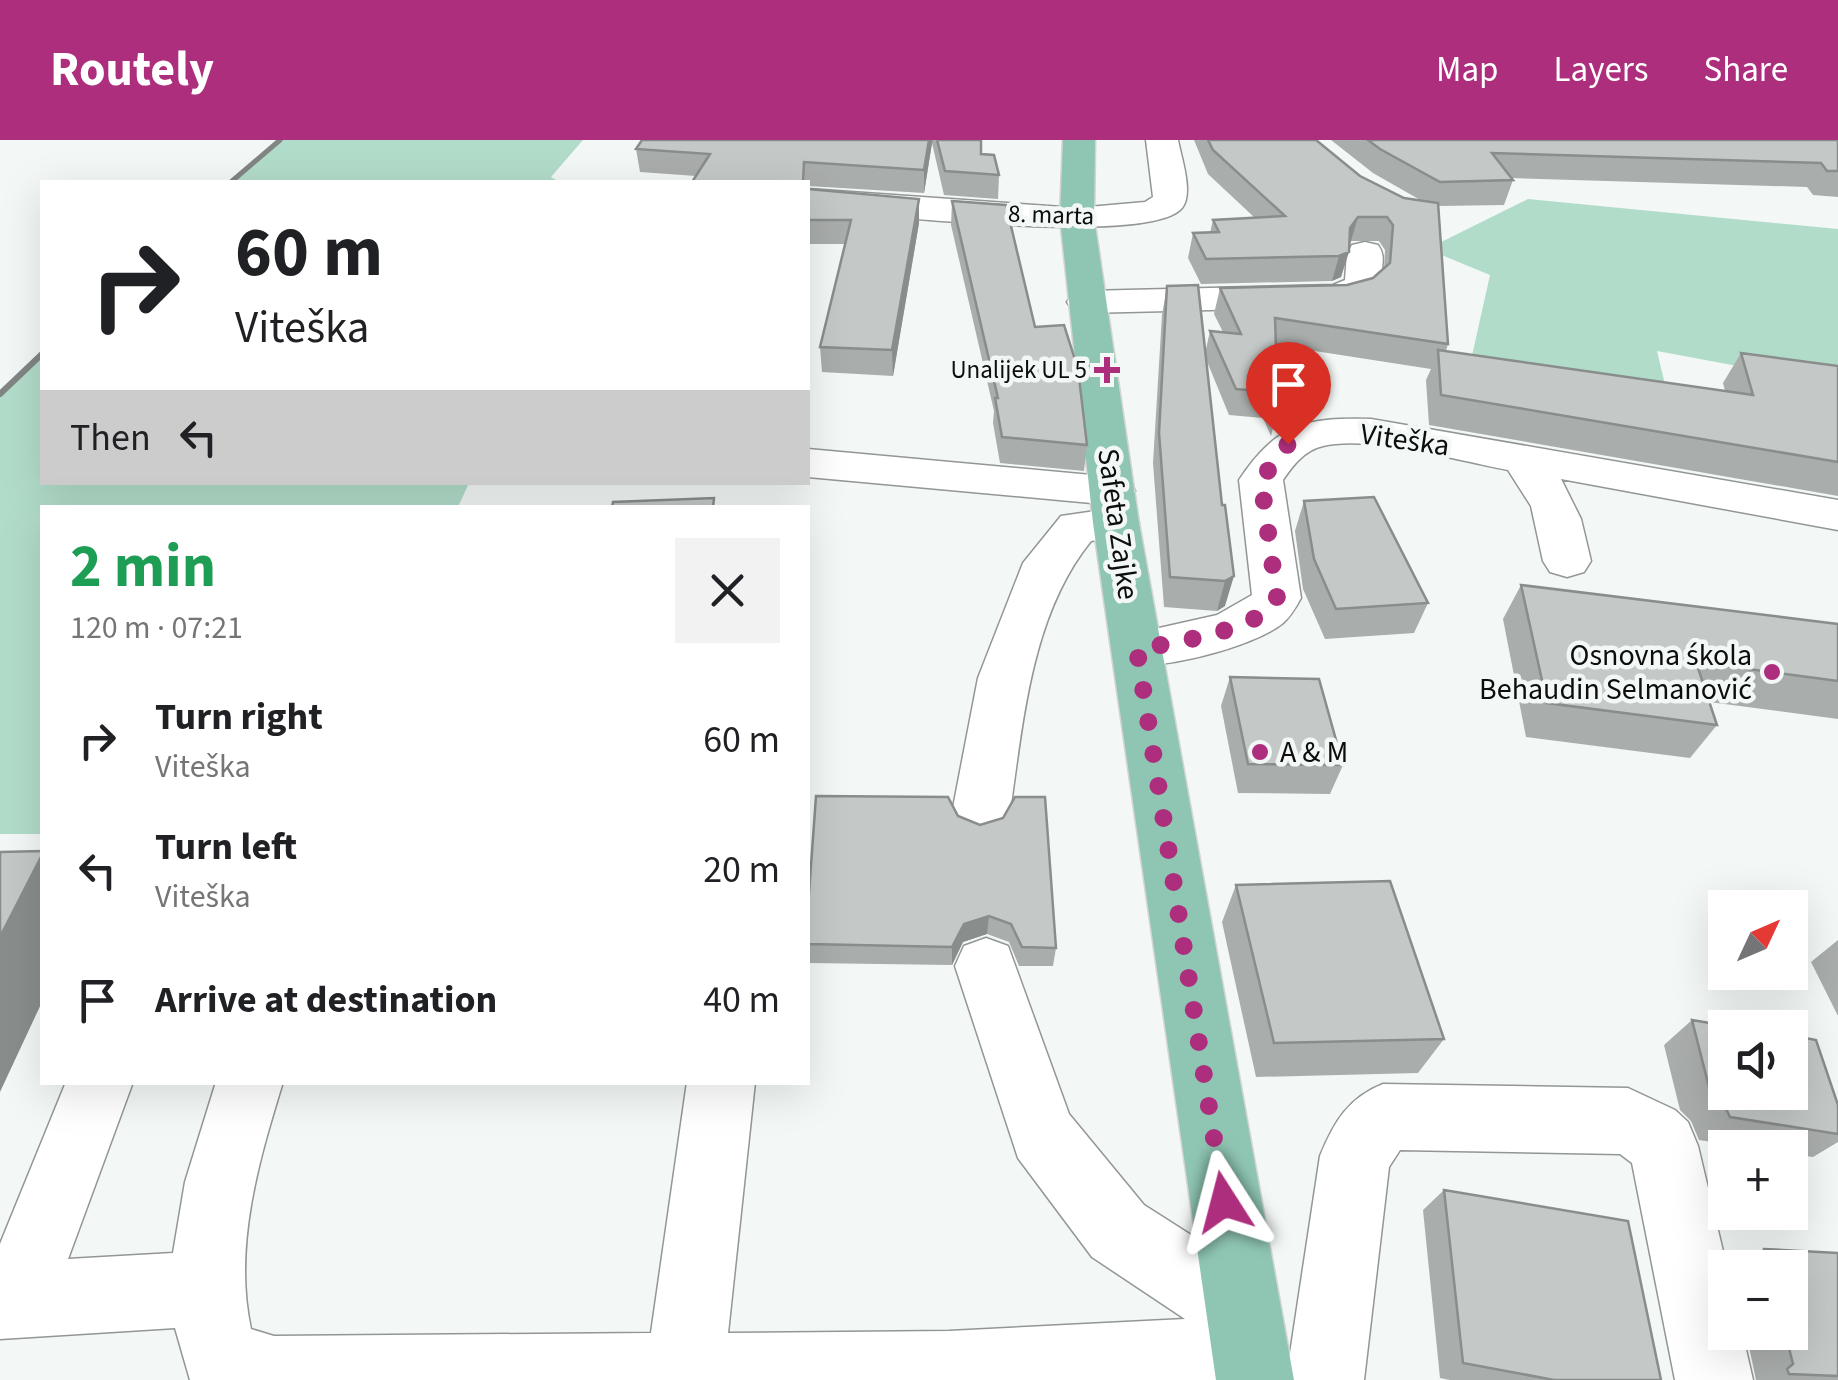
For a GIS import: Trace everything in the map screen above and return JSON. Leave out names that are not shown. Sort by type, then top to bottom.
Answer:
[{"type":"main road","name":"Safeta Zajke","points":[[1080,140],[1076,218],[1114,507],[1248,1348]]},
{"type":"street","name":"8. marta","points":[[810,199],[1076,218],[1140,214],[1168,203],[1162,140]]},
{"type":"street","points":[[1086,302],[1339,296],[1363,286],[1365,253]]},
{"type":"street","name":"Viteška","points":[[1137,650],[1252,622],[1270,611],[1277,598],[1261,480],[1288,444],[1310,434],[1371,432],[1838,516]]},
{"type":"street","points":[[1522,459],[1547,486],[1564,537],[1567,561]]},
{"type":"street","points":[[810,462],[1114,507]]},
{"type":"street","points":[[980,818],[1004,678],[1047,562],[1078,527],[1114,507]]},
{"type":"street","points":[[986,966],[1042,1134],[1118,1231],[1248,1348]]},
{"type":"street","points":[[99,1085],[8,1301],[208,1288]]},
{"type":"street","points":[[249,1085],[217,1198],[208,1288],[208,1317],[218,1353],[245,1369],[274,1374],[948,1370],[1248,1348]]},
{"type":"street","points":[[686,1372],[721,1085]]},
{"type":"street","points":[[1325,1380],[1355,1156],[1383,1116],[1628,1121],[1651,1134],[1663,1146],[1714,1380]]},
{"type":"green space","points":[[280,140],[583,140],[551,177],[556,180],[233,180]]},
{"type":"green space","points":[[1528,199],[1838,229],[1838,385],[1657,351],[1668,397],[1471,360],[1490,275],[1427,249]]},
{"type":"green space","points":[[40,356],[40,485],[468,485],[459,505],[40,505],[40,834],[0,834],[0,394]]},
{"type":"building","points":[[642,140],[929,140],[924,170],[804,162],[803,180],[693,180],[710,154],[636,149]]},
{"type":"building","points":[[937,140],[981,140],[981,154],[994,155],[999,175],[945,171]]},
{"type":"building","points":[[1208,140],[1316,140],[1360,176],[1404,198],[1438,203],[1448,344],[1275,318],[1278,410],[1270,392],[1236,389],[1210,331],[1241,334],[1220,288],[1347,285],[1373,278],[1390,263],[1393,225],[1387,217],[1358,217],[1350,228],[1349,252],[1339,256],[1206,259],[1193,233],[1219,232],[1213,220],[1285,216],[1213,150]]},
{"type":"building","points":[[1368,140],[1838,140],[1838,171],[1827,171],[1821,163],[1492,153],[1513,180],[1440,182]]},
{"type":"building","points":[[810,189],[919,199],[892,350],[820,347],[851,220],[810,220]]},
{"type":"building","points":[[952,201],[1006,205],[1035,327],[1064,325],[1078,369],[1087,445],[1002,437],[998,398]]},
{"type":"building","points":[[1198,285],[1222,505],[1234,576],[1225,581],[1170,577],[1159,433],[1167,286]]},
{"type":"building","points":[[1438,350],[1753,395],[1741,353],[1838,366],[1838,462],[1441,395]]},
{"type":"building","points":[[1374,497],[1428,603],[1336,609],[1314,559],[1304,501]]},
{"type":"building","points":[[714,498],[713,505],[612,505]]},
{"type":"building","points":[[1521,585],[1838,624],[1838,681],[1696,662],[1717,725],[1547,703]]},
{"type":"building","points":[[1230,677],[1319,679],[1343,765],[1248,764]]},
{"type":"building","points":[[816,796],[948,797],[958,816],[980,825],[1003,818],[1015,797],[1045,797],[1056,948],[1022,947],[1011,924],[989,916],[964,924],[952,947],[810,944]]},
{"type":"building","points":[[40,851],[40,859],[0,937],[0,852]]},
{"type":"building","points":[[1390,881],[1444,1039],[1274,1043],[1236,885]]},
{"type":"building","points":[[1692,1020],[1708,1023],[1708,1083]]},
{"type":"building","points":[[1808,1038],[1816,1040],[1838,1105],[1838,1134],[1730,1117],[1727,1110],[1808,1110]]},
{"type":"building","points":[[1444,1190],[1628,1221],[1661,1380],[1554,1380],[1463,1363]]},
{"type":"building","points":[[1808,1251],[1838,1253],[1838,1376],[1789,1374],[1787,1369],[1793,1364],[1790,1350],[1808,1350]]},
{"type":"railway","points":[[233,180],[280,140]]},
{"type":"railway","points":[[0,394],[40,356]]},
{"type":"place","name":"Unalijek UL 5","points":[[1107,370]]},
{"type":"place","name":"Osnovna śkola Behaudin Selmanović","points":[[1772,672]]},
{"type":"place","name":"A & M","points":[[1260,752]]},
{"type":"route","points":[[1224,1202],[1137,650],[1252,622],[1270,611],[1277,598],[1261,480],[1271,461],[1288,444]]}]
